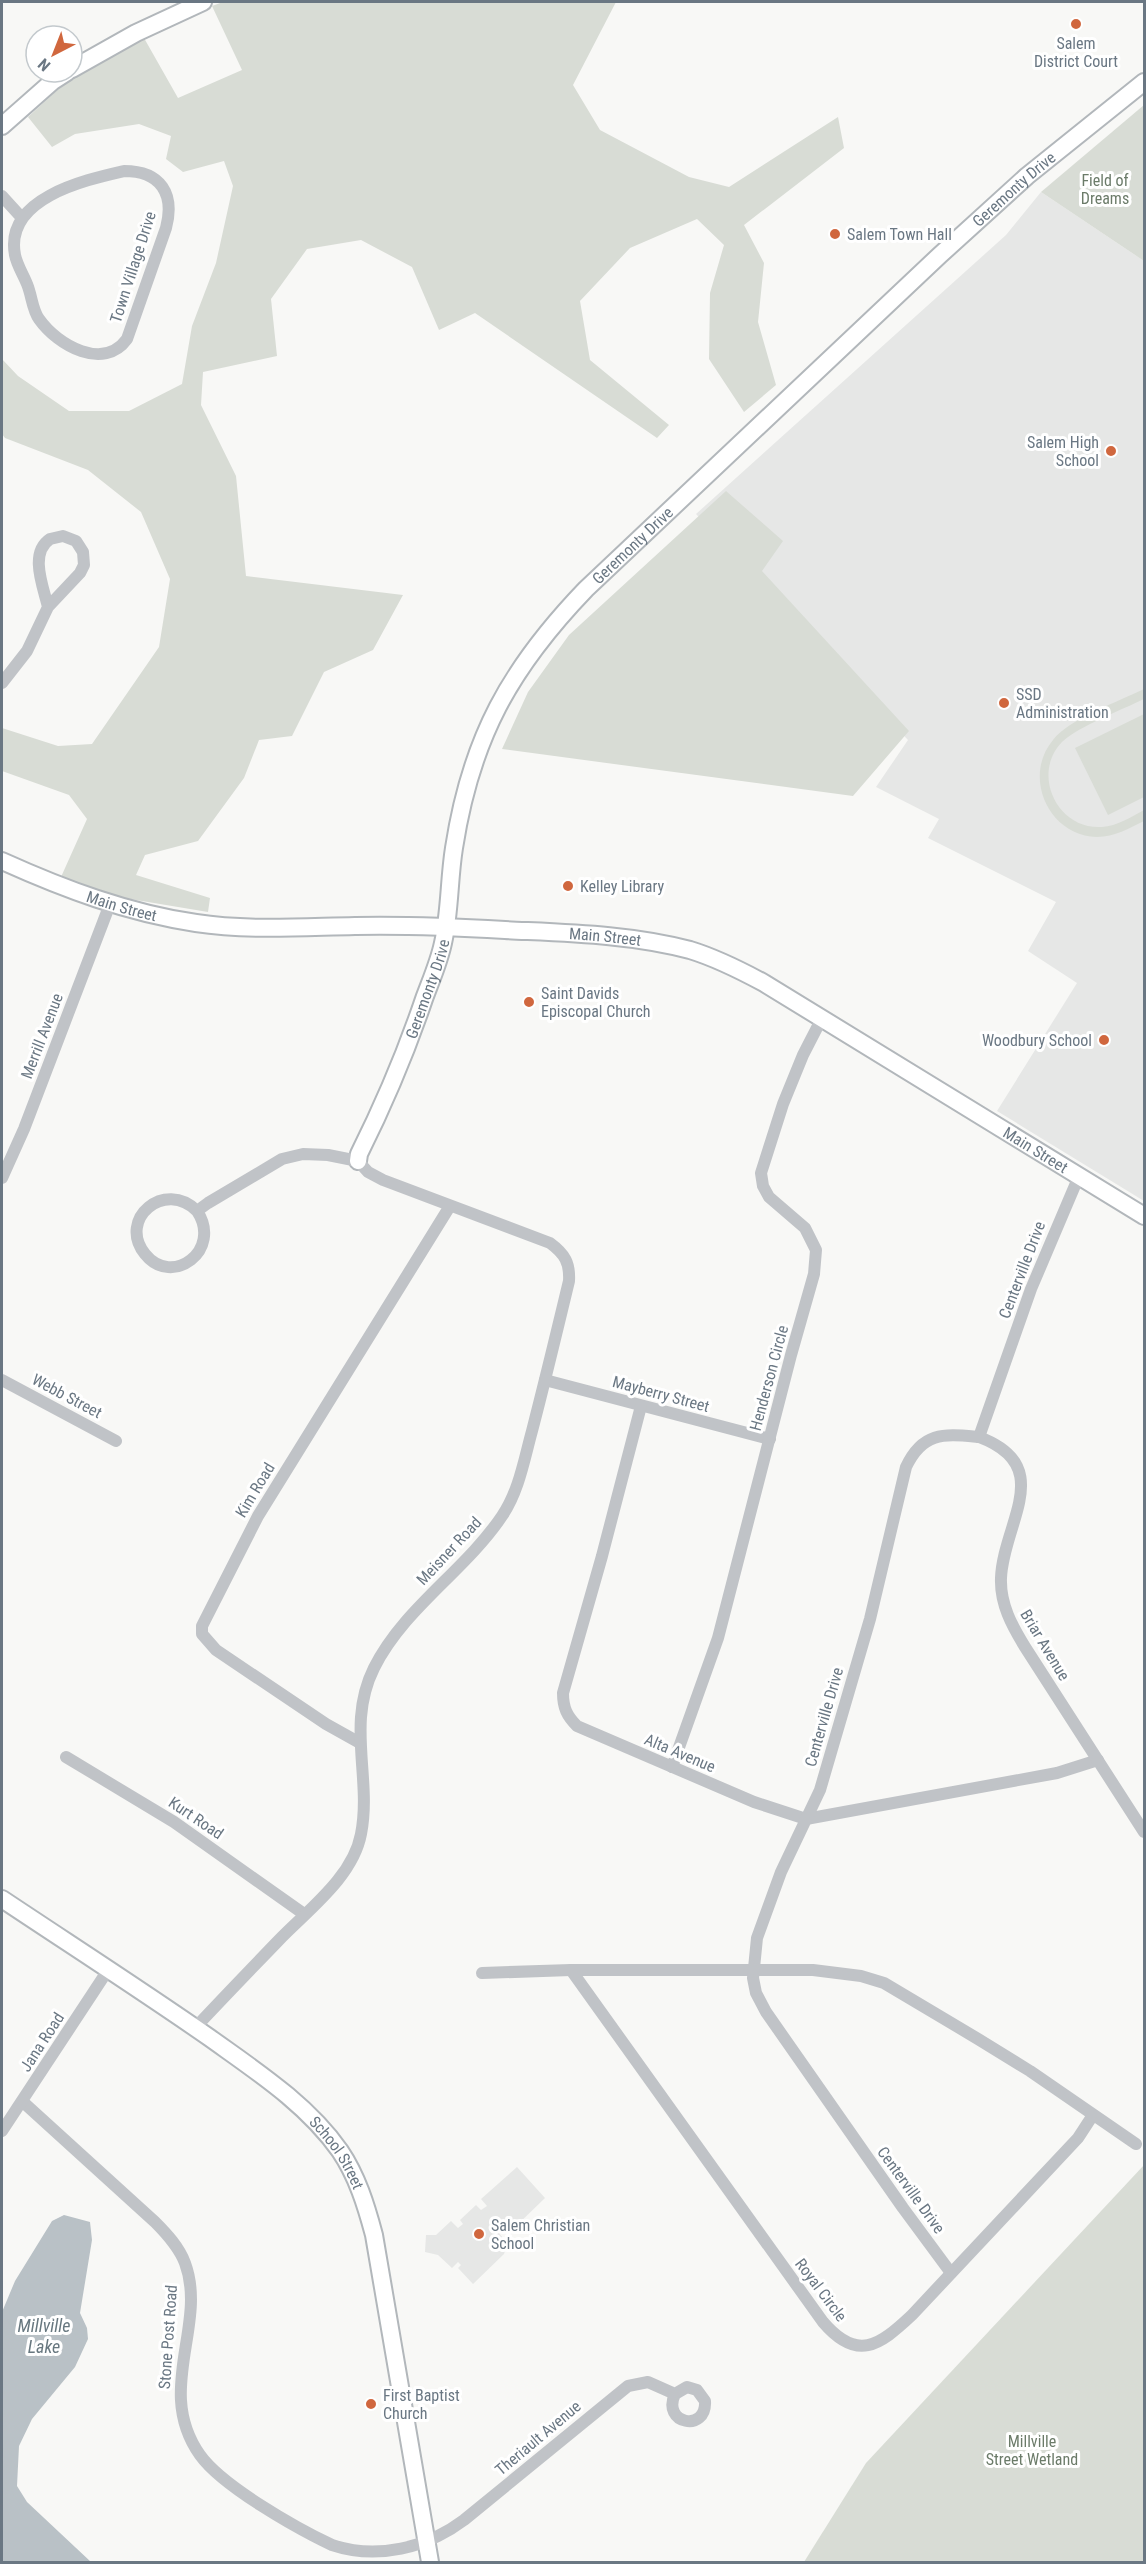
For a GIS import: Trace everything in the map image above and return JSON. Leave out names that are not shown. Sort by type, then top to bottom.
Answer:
[{"type":"street","points":[[84,62],[136,33],[203,2]]},
{"type":"street","name":"Geremonty Drive","points":[[358,1161],[359,1154],[389,1093],[408,1047],[443,943],[457,829],[478,751],[511,681],[553,624],[641,536],[932,262],[1027,176],[1144,82]]},
{"type":"street","points":[[2,126],[50,84]]},
{"type":"street","name":"Town Village Drive","points":[[124,171],[152,176],[164,189],[169,205],[166,228],[131,330],[117,351],[102,355],[77,349],[62,341],[38,318],[15,255],[15,239],[22,218],[42,200],[62,188],[124,171]]},
{"type":"street","points":[[2,196],[22,218]]},
{"type":"street","points":[[2,683],[27,651],[48,607],[80,573],[84,565],[82,548],[68,537],[59,536],[50,539],[43,544],[39,552],[38,561],[48,607]]},
{"type":"street","name":"Main Street","points":[[2,861],[69,890],[110,904],[196,923],[241,927],[446,927],[602,935],[674,946],[728,965],[822,1018],[1144,1216]]},
{"type":"street","name":"Merrill Avenue","points":[[2,1178],[24,1129],[110,904]]},
{"type":"street","name":"Henderson Circle","points":[[672,1767],[718,1638],[814,1274],[816,1250],[805,1228],[769,1197],[763,1186],[761,1173],[783,1104],[803,1054],[822,1018]]},
{"type":"street","points":[[197,1211],[225,1191],[282,1159],[315,1154],[358,1161]]},
{"type":"street","name":"Meisner Road","points":[[195,2028],[345,1869],[357,1848],[364,1813],[360,1743],[364,1696],[369,1679],[384,1652],[406,1623],[488,1535],[508,1506],[518,1484],[569,1281],[567,1259],[550,1243],[383,1180],[368,1172],[358,1161]]},
{"type":"street","name":"Centerville Drive","points":[[951,2273],[773,2023],[756,1993],[752,1970],[760,1926],[781,1872],[818,1796],[861,1650],[906,1467],[916,1448],[933,1437],[953,1435],[979,1437],[1031,1289],[1078,1176]]},
{"type":"street","points":[[164,1199],[179,1199],[197,1211],[205,1231],[202,1245],[194,1257],[182,1265],[167,1266],[154,1262],[143,1252],[137,1238],[138,1223],[150,1205],[164,1199]]},
{"type":"street","name":"Kim Road","points":[[360,1743],[326,1724],[216,1650],[202,1634],[202,1626],[258,1516],[450,1206]]},
{"type":"street","name":"Webb Street","points":[[2,1380],[116,1441]]},
{"type":"street","name":"Mayberry Street","points":[[545,1380],[770,1439]]},
{"type":"street","name":"Alta Avenue","points":[[641,1406],[602,1556],[562,1694],[563,1706],[577,1726],[762,1805],[806,1819],[1057,1773],[1098,1760]]},
{"type":"street","name":"Briar Avenue","points":[[979,1437],[1010,1454],[1020,1473],[1020,1505],[1001,1576],[1006,1610],[1019,1637],[1144,1832]]},
{"type":"street","name":"Kurt Road","points":[[66,1757],[174,1822],[304,1914]]},
{"type":"street","name":"School Street","points":[[2,1899],[195,2028],[262,2076],[314,2120],[340,2152],[359,2187],[374,2235],[430,2562]]},
{"type":"street","name":"Jana Road","points":[[2,2131],[108,1970]]},
{"type":"street","points":[[482,1973],[571,1970],[813,1970],[861,1976],[884,1983],[1021,2066],[1136,2144]]},
{"type":"street","name":"Royal Circle","points":[[571,1970],[823,2322],[840,2340],[851,2346],[863,2347],[885,2338],[912,2315],[1078,2138],[1094,2115]]},
{"type":"street","name":"Stone Post Road","points":[[23,2102],[156,2222],[168,2235],[185,2261],[190,2290],[180,2378],[181,2404],[193,2442],[207,2463],[242,2492],[332,2545],[346,2550],[371,2552],[426,2542]]},
{"type":"street","name":"Theriault Avenue","points":[[426,2542],[439,2538],[465,2520],[623,2388],[633,2383],[648,2382],[675,2394]]},
{"type":"shaded area","points":[[1041,192],[1144,261],[1144,1201],[997,1111],[1077,983],[1028,951],[1056,902],[928,838],[939,819],[876,787],[908,740],[696,514],[1006,235]]},
{"type":"shaded area","points":[[517,2167],[545,2198],[511,2231],[499,2218],[492,2225],[503,2238],[510,2239],[510,2250],[505,2251],[473,2284],[458,2268],[461,2265],[458,2262],[452,2268],[438,2255],[425,2252],[426,2235],[436,2235],[451,2221],[458,2228],[463,2224],[460,2220],[476,2205],[481,2210],[487,2206],[481,2199]]},
{"type":"green space","points":[[223,2],[616,2],[573,85],[600,130],[689,177],[729,187],[838,117],[844,148],[744,225],[764,263],[758,322],[776,385],[744,412],[709,359],[710,293],[724,245],[697,219],[630,248],[580,301],[590,360],[669,425],[657,438],[475,313],[439,330],[412,267],[361,240],[307,249],[271,299],[277,356],[203,372],[201,405],[236,476],[246,576],[403,595],[373,650],[324,672],[292,736],[259,740],[244,778],[198,841],[145,855],[136,875],[210,898],[208,912],[112,896],[61,877],[87,819],[69,795],[2,771],[2,728],[58,746],[92,744],[159,647],[170,579],[141,512],[88,470],[5,438],[2,434],[2,359],[18,376],[69,411],[129,411],[182,384],[192,326],[216,263],[233,186],[224,161],[183,172],[166,159],[171,136],[139,124],[75,134],[52,147],[28,117],[64,84],[84,84],[84,72],[144,38],[178,98],[242,70],[212,6]]},
{"type":"green space","name":"Field of Dreams","points":[[1144,105],[1144,261],[1041,192]]},
{"type":"green space","points":[[726,491],[783,541],[762,571],[909,731],[853,796],[502,749],[528,692],[569,635]]},
{"type":"green space","points":[[1144,689],[1144,699],[1079,730],[1062,742],[1053,755],[1049,769],[1049,784],[1061,810],[1086,826],[1113,825],[1144,810],[1144,821],[1122,832],[1097,837],[1080,834],[1066,827],[1054,816],[1045,802],[1040,771],[1044,755],[1053,740],[1071,725]]},
{"type":"green space","points":[[1144,714],[1144,797],[1108,815],[1075,748]]},
{"type":"green space","name":"Millville Street Wetland","points":[[1144,2165],[1144,2562],[804,2562],[866,2463]]},
{"type":"water","name":"Millville Lake","points":[[64,2215],[90,2222],[92,2240],[80,2313],[87,2328],[88,2339],[75,2367],[32,2419],[19,2446],[17,2486],[27,2502],[91,2562],[2,2562],[2,2312],[15,2281],[52,2221]]},
{"type":"place","name":"Salem District Court","points":[[1076,24]]},
{"type":"place","name":"Salem Town Hall","points":[[835,234]]},
{"type":"place","name":"Salem High School","points":[[1111,451]]},
{"type":"place","name":"SSD Administration","points":[[1004,703]]},
{"type":"place","name":"Kelley Library","points":[[568,886]]},
{"type":"place","name":"Saint Davids Episcopal Church","points":[[529,1002]]},
{"type":"place","name":"Woodbury School","points":[[1104,1040]]},
{"type":"place","name":"Salem Christian School","points":[[479,2234]]},
{"type":"place","name":"First Baptist Church","points":[[371,2404]]}]
